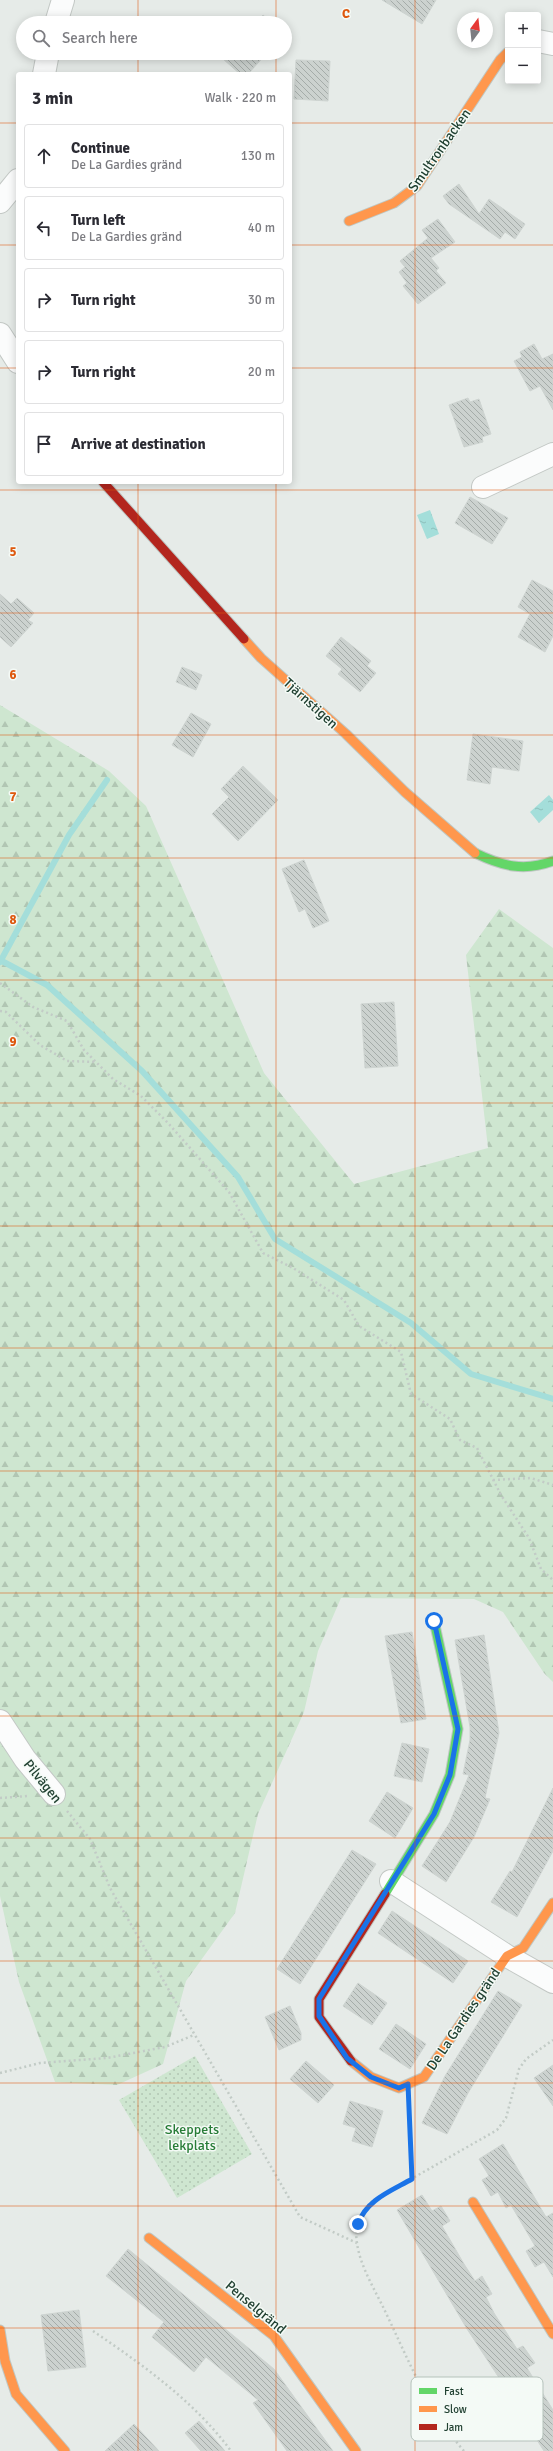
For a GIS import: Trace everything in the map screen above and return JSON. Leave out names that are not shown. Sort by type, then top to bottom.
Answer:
[{"type":"street","points":[[58,16],[63,0]]},
{"type":"street","points":[[541,42],[553,44]]},
{"type":"street","name":"Smultronbacken","points":[[349,220],[397,203],[407,197],[417,186],[500,60],[505,55]]},
{"type":"street","points":[[44,72],[47,60]]},
{"type":"street","points":[[0,202],[16,182]]},
{"type":"street","points":[[0,334],[16,359]]},
{"type":"street","points":[[483,487],[553,454]]},
{"type":"street","name":"Tjärnstigen","points":[[105,484],[261,658],[346,734],[405,792],[474,852],[499,864],[518,868],[540,866],[553,861]]},
{"type":"street","name":"De La Gardies gränd","points":[[434,1621],[458,1729],[450,1775],[434,1814],[319,1999],[319,2016],[347,2058],[371,2077],[399,2088],[424,2077],[507,1956],[523,1948],[553,1903]]},
{"type":"street","name":"Pilvägen","points":[[0,1721],[25,1759],[54,1794]]},
{"type":"street","name":"De La Gardies gränd","points":[[391,1881],[507,1956],[553,1982]]},
{"type":"street","points":[[473,2202],[553,2334]]},
{"type":"street","name":"Penselgränd","points":[[149,2238],[274,2336],[356,2451]]},
{"type":"street","points":[[0,2330],[5,2360],[16,2394],[65,2451]]},
{"type":"path","points":[[0,983],[33,1007],[67,1022],[84,1050],[113,1079],[141,1096],[230,1192],[264,1253],[293,1268],[344,1300],[359,1326],[401,1352],[411,1394],[450,1419],[460,1440],[477,1448],[493,1480],[529,1538],[541,1569],[553,1580]]},
{"type":"path","points":[[0,1010],[6,1012],[40,1045],[67,1061],[96,1062]]},
{"type":"path","points":[[493,1480],[531,1478],[553,1485]]},
{"type":"path","name":"Pilvägen","points":[[54,1794],[90,1839],[110,1888],[300,2217],[357,2243]]},
{"type":"path","points":[[0,2073],[40,2063],[107,2058],[165,2047],[194,2035]]},
{"type":"path","points":[[417,2377],[366,2271],[357,2243],[358,2224],[362,2212],[372,2202],[497,2130],[506,2118],[519,2069],[526,2059],[553,2040]]},
{"type":"path","points":[[408,2084],[412,2179]]},
{"type":"path","points":[[93,2331],[144,2365],[215,2429],[231,2451]]},
{"type":"path","points":[[456,2441],[464,2451]]},
{"type":"green space","points":[[0,705],[109,771],[146,806],[264,1073],[354,1184],[488,1148],[466,955],[499,909],[553,948],[553,1682],[544,1673],[503,1612],[474,1599],[341,1598],[318,1651],[304,1712],[258,1814],[235,1913],[186,1981],[163,2064],[117,2085],[55,2082],[19,1982],[0,1896]]},
{"type":"green space","name":"Skeppets lekplats","points":[[195,2056],[252,2154],[177,2198],[119,2100]]},
{"type":"water","points":[[430,510],[439,534],[427,539],[417,515]]},
{"type":"water","points":[[549,795],[553,800],[553,810],[539,823],[530,812]]},
{"type":"building","points":[[382,0],[436,0],[422,24]]},
{"type":"building","points":[[224,60],[261,60],[250,72],[238,72]]},
{"type":"building","points":[[296,60],[330,61],[328,101],[294,99]]},
{"type":"building","points":[[459,184],[479,214],[489,199],[525,224],[515,239],[505,232],[500,239],[449,204],[443,196]]},
{"type":"building","points":[[438,219],[455,242],[431,258],[439,268],[436,271],[446,283],[418,304],[403,286],[407,283],[399,272],[405,267],[400,261],[428,238],[422,230]]},
{"type":"building","points":[[534,344],[542,359],[553,354],[553,410],[540,386],[530,391],[514,361],[522,357],[520,352]]},
{"type":"building","points":[[468,398],[470,402],[479,399],[491,434],[482,437],[483,442],[464,447],[449,405]]},
{"type":"building","points":[[470,497],[508,518],[492,544],[455,523]]},
{"type":"building","points":[[532,580],[553,591],[553,636],[545,652],[518,637],[530,614],[518,607]]},
{"type":"building","points":[[0,594],[11,604],[17,598],[34,613],[28,620],[33,623],[11,647],[0,637]]},
{"type":"building","points":[[341,637],[371,661],[367,666],[376,673],[360,692],[338,674],[342,669],[326,656]]},
{"type":"building","points":[[182,667],[202,675],[196,690],[176,682]]},
{"type":"building","points":[[191,713],[211,724],[193,757],[172,745]]},
{"type":"building","points":[[473,734],[523,741],[519,771],[492,767],[490,784],[467,780]]},
{"type":"building","points":[[243,766],[278,800],[238,841],[212,814],[229,797],[221,789]]},
{"type":"building","points":[[304,860],[329,921],[313,928],[305,909],[299,912],[282,869]]},
{"type":"building","points":[[394,1002],[398,1066],[365,1068],[361,1004]]},
{"type":"building","points":[[412,1632],[426,1719],[401,1723],[385,1636]]},
{"type":"building","points":[[484,1635],[499,1733],[485,1798],[490,1799],[474,1837],[446,1882],[422,1866],[450,1822],[469,1775],[463,1774],[470,1740],[470,1727],[455,1640]]},
{"type":"building","points":[[402,1743],[429,1749],[422,1782],[394,1776]]},
{"type":"building","points":[[553,1788],[553,1851],[517,1917],[491,1902],[510,1871],[512,1872]]},
{"type":"building","points":[[387,1792],[413,1808],[395,1838],[369,1821]]},
{"type":"building","points":[[352,1850],[376,1864],[300,1984],[277,1969]]},
{"type":"building","points":[[392,1911],[468,1961],[453,1983],[378,1933]]},
{"type":"building","points":[[358,1983],[387,2003],[372,2025],[343,2006]]},
{"type":"building","points":[[498,1991],[522,2005],[468,2093],[447,2134],[422,2123],[445,2076]]},
{"type":"building","points":[[290,2006],[301,2033],[301,2040],[279,2050],[265,2017]]},
{"type":"building","points":[[396,2024],[426,2044],[410,2069],[379,2049]]},
{"type":"building","points":[[306,2061],[334,2085],[318,2103],[290,2079]]},
{"type":"building","points":[[553,2065],[553,2106],[534,2078]]},
{"type":"building","points":[[350,2101],[383,2111],[372,2147],[352,2141],[356,2128],[343,2124]]},
{"type":"building","points":[[503,2144],[546,2217],[553,2213],[553,2277],[544,2262],[535,2267],[526,2251],[535,2246],[511,2205],[506,2208],[498,2192],[491,2196],[482,2180],[489,2176],[479,2159]]},
{"type":"building","points":[[422,2195],[432,2211],[441,2206],[450,2221],[442,2226],[464,2264],[475,2281],[482,2276],[492,2294],[486,2297],[494,2313],[517,2349],[523,2346],[535,2363],[527,2368],[533,2377],[498,2377],[467,2329],[397,2210]]},
{"type":"building","points":[[128,2249],[274,2369],[333,2451],[287,2451],[253,2403],[258,2400],[206,2357],[194,2372],[152,2337],[164,2322],[106,2276]]},
{"type":"building","points":[[79,2310],[86,2367],[48,2371],[41,2315]]},
{"type":"building","points":[[543,2394],[553,2410],[553,2451],[544,2451],[538,2441],[543,2441]]},
{"type":"building","points":[[199,2421],[225,2451],[201,2451],[185,2433]]},
{"type":"building","points":[[134,2424],[159,2451],[105,2451]]},
{"type":"waterway","points":[[0,962],[69,835],[107,780]]},
{"type":"waterway","points":[[0,960],[47,985],[142,1071],[238,1177],[275,1239],[411,1323],[471,1374],[553,1399]]},
{"type":"traffic: fast","points":[[475,853],[494,861],[513,866],[532,866],[553,861]]},
{"type":"traffic: fast","points":[[385,1894],[434,1814],[450,1775],[458,1729],[434,1621]]},
{"type":"traffic: slow","points":[[349,221],[394,203],[417,186],[500,60],[505,55]]},
{"type":"traffic: slow","points":[[244,639],[261,658],[346,734],[405,792],[475,853]]},
{"type":"traffic: slow","points":[[351,2061],[371,2077],[399,2088],[424,2077],[507,1956],[523,1948],[553,1903]]},
{"type":"traffic: slow","points":[[473,2202],[553,2334]]},
{"type":"traffic: slow","points":[[149,2238],[274,2336],[356,2451]]},
{"type":"traffic: slow","points":[[0,2330],[5,2361],[16,2394],[65,2451]]},
{"type":"traffic: jam","points":[[105,484],[244,639]]},
{"type":"traffic: jam","points":[[351,2061],[319,2017],[319,1999],[385,1894]]},
{"type":"route","points":[[358,2224],[362,2212],[372,2202],[412,2179],[408,2084],[399,2088],[371,2077],[347,2058],[319,2016],[319,1999],[434,1814],[450,1775],[458,1729],[434,1621]]}]
